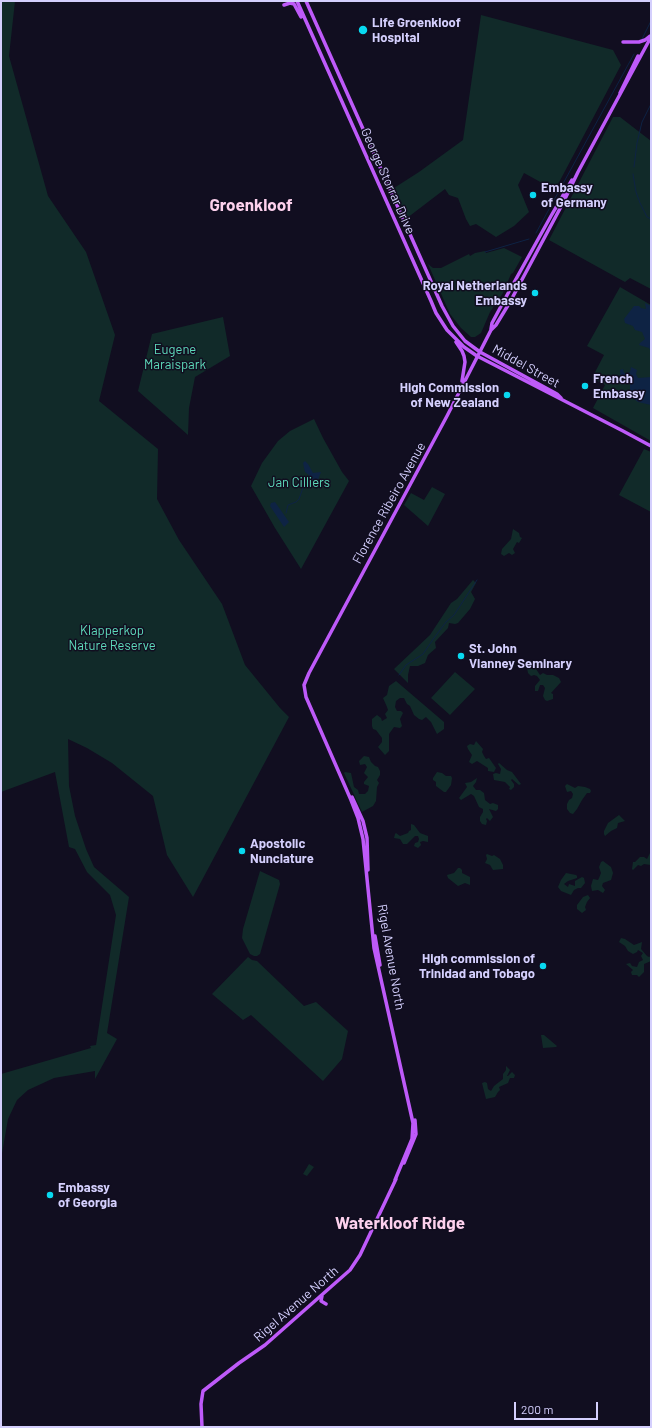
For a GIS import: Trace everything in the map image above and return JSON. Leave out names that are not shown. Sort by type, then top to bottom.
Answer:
[{"type":"main road","name":"George Storrar Drive","points":[[297,1],[436,313],[453,337],[477,356]]},
{"type":"main road","name":"George Storrar Drive","points":[[306,1],[442,306],[453,326],[465,341],[480,352]]},
{"type":"main road","points":[[284,5],[290,3],[294,4],[307,24]]},
{"type":"main road","points":[[623,42],[639,42],[645,40],[651,35]]},
{"type":"main road","name":"Florence Ribeiro Avenue","points":[[304,685],[309,673],[442,427],[462,384],[563,203],[619,94],[621,87],[651,35]]},
{"type":"main road","points":[[371,147],[372,154],[380,173],[376,180]]},
{"type":"main road","name":"Florence Ribeiro Avenue","points":[[491,330],[492,323],[520,272],[551,216],[577,174]]},
{"type":"main road","points":[[376,180],[382,179],[386,181]]},
{"type":"main road","points":[[394,218],[404,220]]},
{"type":"main road","points":[[398,229],[404,220]]},
{"type":"main road","points":[[520,272],[529,265]]},
{"type":"main road","points":[[453,337],[464,356],[462,384]]},
{"type":"main road","name":"Middel Street","points":[[480,352],[556,394],[562,399]]},
{"type":"main road","name":"Middel Street","points":[[477,356],[651,446]]},
{"type":"main road","name":"Rigel Avenue North","points":[[304,685],[306,696],[358,818],[364,846],[374,948],[413,1123],[412,1139],[395,1180]]},
{"type":"main road","name":"Rigel Avenue North","points":[[202,1427],[201,1404],[203,1391],[235,1365],[265,1345],[348,1273],[356,1263],[413,1144],[417,1129],[377,948],[369,883],[367,838],[363,821],[325,738]]},
{"type":"main road","points":[[358,818],[363,821],[360,828]]},
{"type":"main road","points":[[322,1295],[321,1301],[326,1304]]},
{"type":"green space","name":"Klapperkop Nature Reserve","points":[[1,1],[15,1],[9,56],[48,196],[86,252],[115,335],[99,401],[158,449],[157,499],[179,540],[222,604],[245,665],[289,717],[193,897],[167,855],[153,796],[112,763],[68,739],[69,786],[75,816],[86,849],[94,867],[129,897],[107,1033],[117,1039],[95,1079],[95,1071],[54,1078],[28,1090],[17,1100],[8,1119],[1,1159],[1,1074],[91,1048],[90,1046],[96,1045],[116,915],[110,895],[87,872],[75,849],[69,847],[55,772],[1,792]]},
{"type":"green space","points":[[481,15],[613,50],[621,65],[555,190],[524,173],[518,185],[529,212],[514,226],[496,237],[476,224],[470,226],[458,198],[449,195],[445,189],[407,218],[394,188],[463,140]]},
{"type":"green space","points":[[613,117],[620,117],[651,141],[651,289],[630,278],[625,282],[549,240]]},
{"type":"green space","points":[[504,248],[522,257],[511,274],[503,293],[490,312],[481,333],[475,337],[471,337],[461,328],[450,314],[428,264],[433,268],[441,268],[469,254],[470,256],[475,253],[485,251],[486,253]]},
{"type":"green space","points":[[620,287],[651,305],[651,441],[593,408],[605,385],[592,378],[604,355],[587,346]]},
{"type":"green space","name":"Eugene Maraispark","points":[[223,317],[230,356],[195,377],[189,408],[188,435],[138,391],[152,334]]},
{"type":"green space","name":"Jan Cilliers","points":[[314,419],[342,472],[349,481],[301,569],[251,486],[262,463],[278,441],[290,431]]},
{"type":"green space","points":[[644,449],[651,452],[651,512],[619,495]]},
{"type":"green space","points":[[432,487],[445,494],[428,526],[404,505],[411,493],[424,500]]},
{"type":"green space","points":[[513,529],[519,533],[520,537],[522,538],[519,543],[517,542],[513,549],[515,553],[512,555],[509,553],[504,556],[501,554],[502,549],[511,539]]},
{"type":"green space","points":[[473,580],[476,583],[471,592],[475,599],[470,609],[458,623],[449,623],[448,628],[435,642],[436,648],[428,655],[425,663],[418,666],[410,666],[408,683],[394,669],[430,635],[451,603],[457,599]]},
{"type":"green space","points":[[530,665],[536,669],[540,675],[543,673],[559,678],[561,682],[551,693],[553,694],[553,699],[547,701],[545,700],[543,696],[545,688],[543,685],[540,685],[538,691],[535,691],[535,686],[540,680],[537,676],[531,676],[528,673],[527,668]]},
{"type":"green space","points":[[455,672],[475,689],[450,715],[431,698]]},
{"type":"green space","points":[[396,681],[444,722],[444,729],[437,734],[431,722],[426,717],[422,720],[419,719],[414,715],[404,698],[400,698],[396,701],[395,707],[397,711],[401,711],[403,713],[400,719],[402,726],[400,728],[394,727],[389,734],[389,751],[385,755],[378,747],[382,742],[382,738],[376,730],[373,729],[372,719],[377,715],[382,721],[387,718],[385,714],[388,710],[383,698],[387,695],[389,686]]},
{"type":"green space","points":[[476,741],[483,749],[482,752],[486,759],[489,758],[496,768],[494,772],[488,771],[488,768],[477,761],[472,764],[469,762],[472,755],[467,746],[470,744],[474,745]]},
{"type":"green space","points":[[364,756],[369,757],[371,762],[378,767],[380,775],[377,780],[379,783],[377,787],[376,801],[373,806],[362,812],[344,773],[351,773],[354,787],[358,790],[359,794],[365,794],[368,791],[369,786],[364,784],[368,777],[364,773],[367,767],[365,764],[360,765],[359,761]]},
{"type":"green space","points":[[499,763],[507,770],[512,772],[521,784],[519,785],[512,779],[511,780],[514,787],[511,790],[505,782],[494,780],[493,774],[500,774],[501,769],[498,764]]},
{"type":"green space","points":[[437,772],[446,776],[451,776],[452,778],[451,785],[446,792],[436,786],[436,782],[433,780]]},
{"type":"green space","points":[[477,778],[473,786],[476,790],[480,790],[484,793],[485,800],[490,804],[493,803],[498,805],[498,809],[496,811],[489,809],[493,817],[490,821],[487,818],[486,819],[486,825],[482,824],[480,821],[483,809],[479,807],[474,796],[471,794],[461,800],[459,798],[467,787],[465,783],[471,782]]},
{"type":"green space","points":[[567,784],[575,788],[578,786],[585,787],[591,791],[590,793],[587,793],[573,814],[567,809],[567,804],[572,798],[573,794],[571,791],[567,792],[565,786]]},
{"type":"green space","points":[[619,815],[625,821],[618,823],[617,828],[605,836],[604,831],[608,823]]},
{"type":"green space","points":[[411,824],[414,825],[420,833],[428,836],[428,842],[420,842],[421,845],[418,848],[414,846],[415,843],[418,842],[418,836],[415,836],[407,844],[403,844],[400,839],[394,838],[396,833],[400,836],[408,833],[411,830]]},
{"type":"green space","points":[[650,853],[651,865],[638,865],[633,870],[632,869],[633,862],[640,857],[647,859]]},
{"type":"green space","points":[[487,854],[492,856],[494,855],[500,859],[503,869],[493,870],[490,865],[485,863]]},
{"type":"green space","points":[[603,861],[611,867],[613,873],[611,880],[603,883],[602,886],[605,890],[603,893],[598,890],[592,891],[591,886],[593,879],[598,880],[599,878],[601,873],[599,867]]},
{"type":"green space","points":[[458,868],[462,870],[462,873],[470,877],[470,885],[465,883],[458,886],[448,878],[447,875],[454,873]]},
{"type":"green space","points":[[260,871],[279,880],[280,884],[260,954],[254,956],[250,954],[242,938],[243,929]]},
{"type":"green space","points":[[566,873],[577,876],[577,878],[564,884],[568,887],[569,884],[575,886],[575,881],[582,877],[584,878],[585,883],[581,888],[574,890],[571,895],[561,891],[558,887]]},
{"type":"green space","points":[[588,895],[590,898],[585,907],[586,910],[582,913],[577,909],[577,905],[583,897]]},
{"type":"green space","points":[[621,938],[634,945],[642,942],[641,949],[647,956],[651,956],[651,961],[644,964],[644,972],[639,977],[637,975],[632,975],[631,972],[633,970],[626,964],[630,963],[632,966],[637,967],[639,962],[643,960],[641,956],[643,953],[638,950],[633,954],[628,951],[625,946],[619,942]]},
{"type":"green space","points":[[248,957],[257,961],[304,1006],[316,1002],[348,1031],[342,1059],[323,1081],[251,1015],[243,1020],[212,994]]},
{"type":"green space","points":[[541,1035],[544,1035],[557,1046],[543,1048]]},
{"type":"green space","points":[[506,1066],[510,1070],[507,1076],[512,1072],[515,1075],[514,1078],[510,1078],[508,1083],[499,1087],[500,1090],[495,1097],[486,1099],[482,1083],[487,1083],[488,1089],[491,1091],[494,1086],[503,1079]]},
{"type":"green space","points":[[309,1164],[314,1167],[307,1176],[303,1174]]},
{"type":"water","points":[[645,303],[651,306],[651,352],[649,348],[639,345],[645,339],[642,332],[635,330],[633,326],[625,323],[624,319],[634,306],[639,306],[646,309]]},
{"type":"water","points":[[631,367],[637,370],[636,374],[638,378],[651,377],[651,405],[638,402],[631,397],[630,383],[621,379],[620,370],[623,369],[624,373],[627,373],[630,372]]},
{"type":"water","points":[[305,461],[313,473],[321,472],[318,480],[313,484],[310,482],[309,475],[305,472],[303,463]]},
{"type":"water","points":[[275,502],[289,522],[284,527],[270,506],[271,503]]},
{"type":"waterway","points":[[642,39],[651,21]]},
{"type":"waterway","points":[[536,233],[634,54]]},
{"type":"waterway","points":[[634,167],[637,143],[642,122],[651,104]]},
{"type":"waterway","points":[[633,174],[636,192],[640,203],[647,217],[651,219]]},
{"type":"waterway","points":[[485,252],[529,239]]},
{"type":"waterway","points":[[286,513],[288,505],[299,499],[304,485],[310,479]]},
{"type":"waterway","points":[[399,675],[406,665],[423,654],[446,622],[454,615],[477,580]]},
{"type":"place","name":"Life Groenkloof Hospital","points":[[363,30]]},
{"type":"place","name":"Embassy of Germany","points":[[533,195]]},
{"type":"place","name":"Royal Netherlands Embassy","points":[[535,293]]},
{"type":"place","name":"French Embassy","points":[[585,386]]},
{"type":"place","name":"High Commission of New Zealand","points":[[507,395]]},
{"type":"place","name":"St. John Vianney Seminary","points":[[461,656]]},
{"type":"place","name":"Apostolic Nunciature","points":[[242,851]]},
{"type":"place","name":"High commission of Trinidad and Tobago","points":[[543,966]]},
{"type":"place","name":"Embassy of Georgia","points":[[50,1195]]},
{"type":"district","name":"Groenkloof","points":[[251,205]]},
{"type":"district","name":"Waterkloof Ridge","points":[[400,1223]]}]
